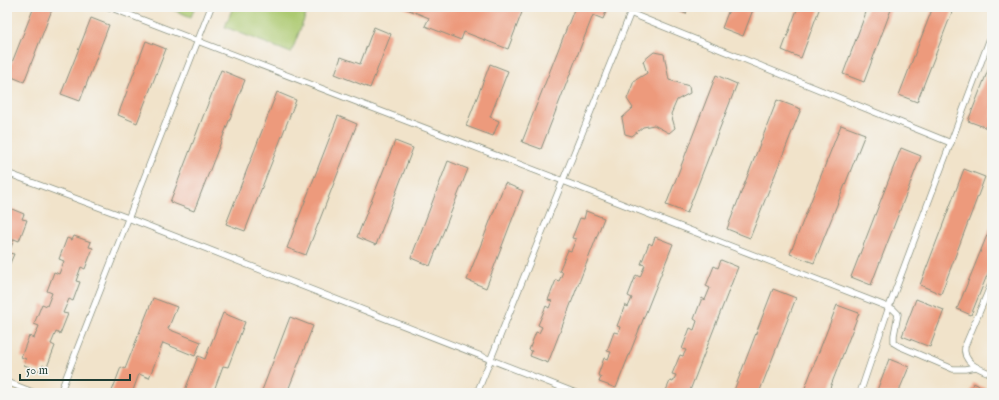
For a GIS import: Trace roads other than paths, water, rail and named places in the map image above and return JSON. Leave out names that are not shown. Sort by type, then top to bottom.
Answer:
[{"type":"lane","points":[[109,7],[889,307],[898,314],[894,342],[899,346],[953,369],[976,367]]},
{"type":"lane","points":[[60,393],[211,7]]},
{"type":"lane","points":[[478,393],[633,7]]},
{"type":"lane","points":[[630,13],[951,143]]},
{"type":"lane","points":[[860,393],[889,307],[992,33]]},
{"type":"lane","points":[[7,173],[128,218],[576,393]]},
{"type":"lane","points":[[992,282],[964,351],[966,359],[976,367],[992,374]]},
{"type":"lane","points":[[7,382],[35,393]]}]
